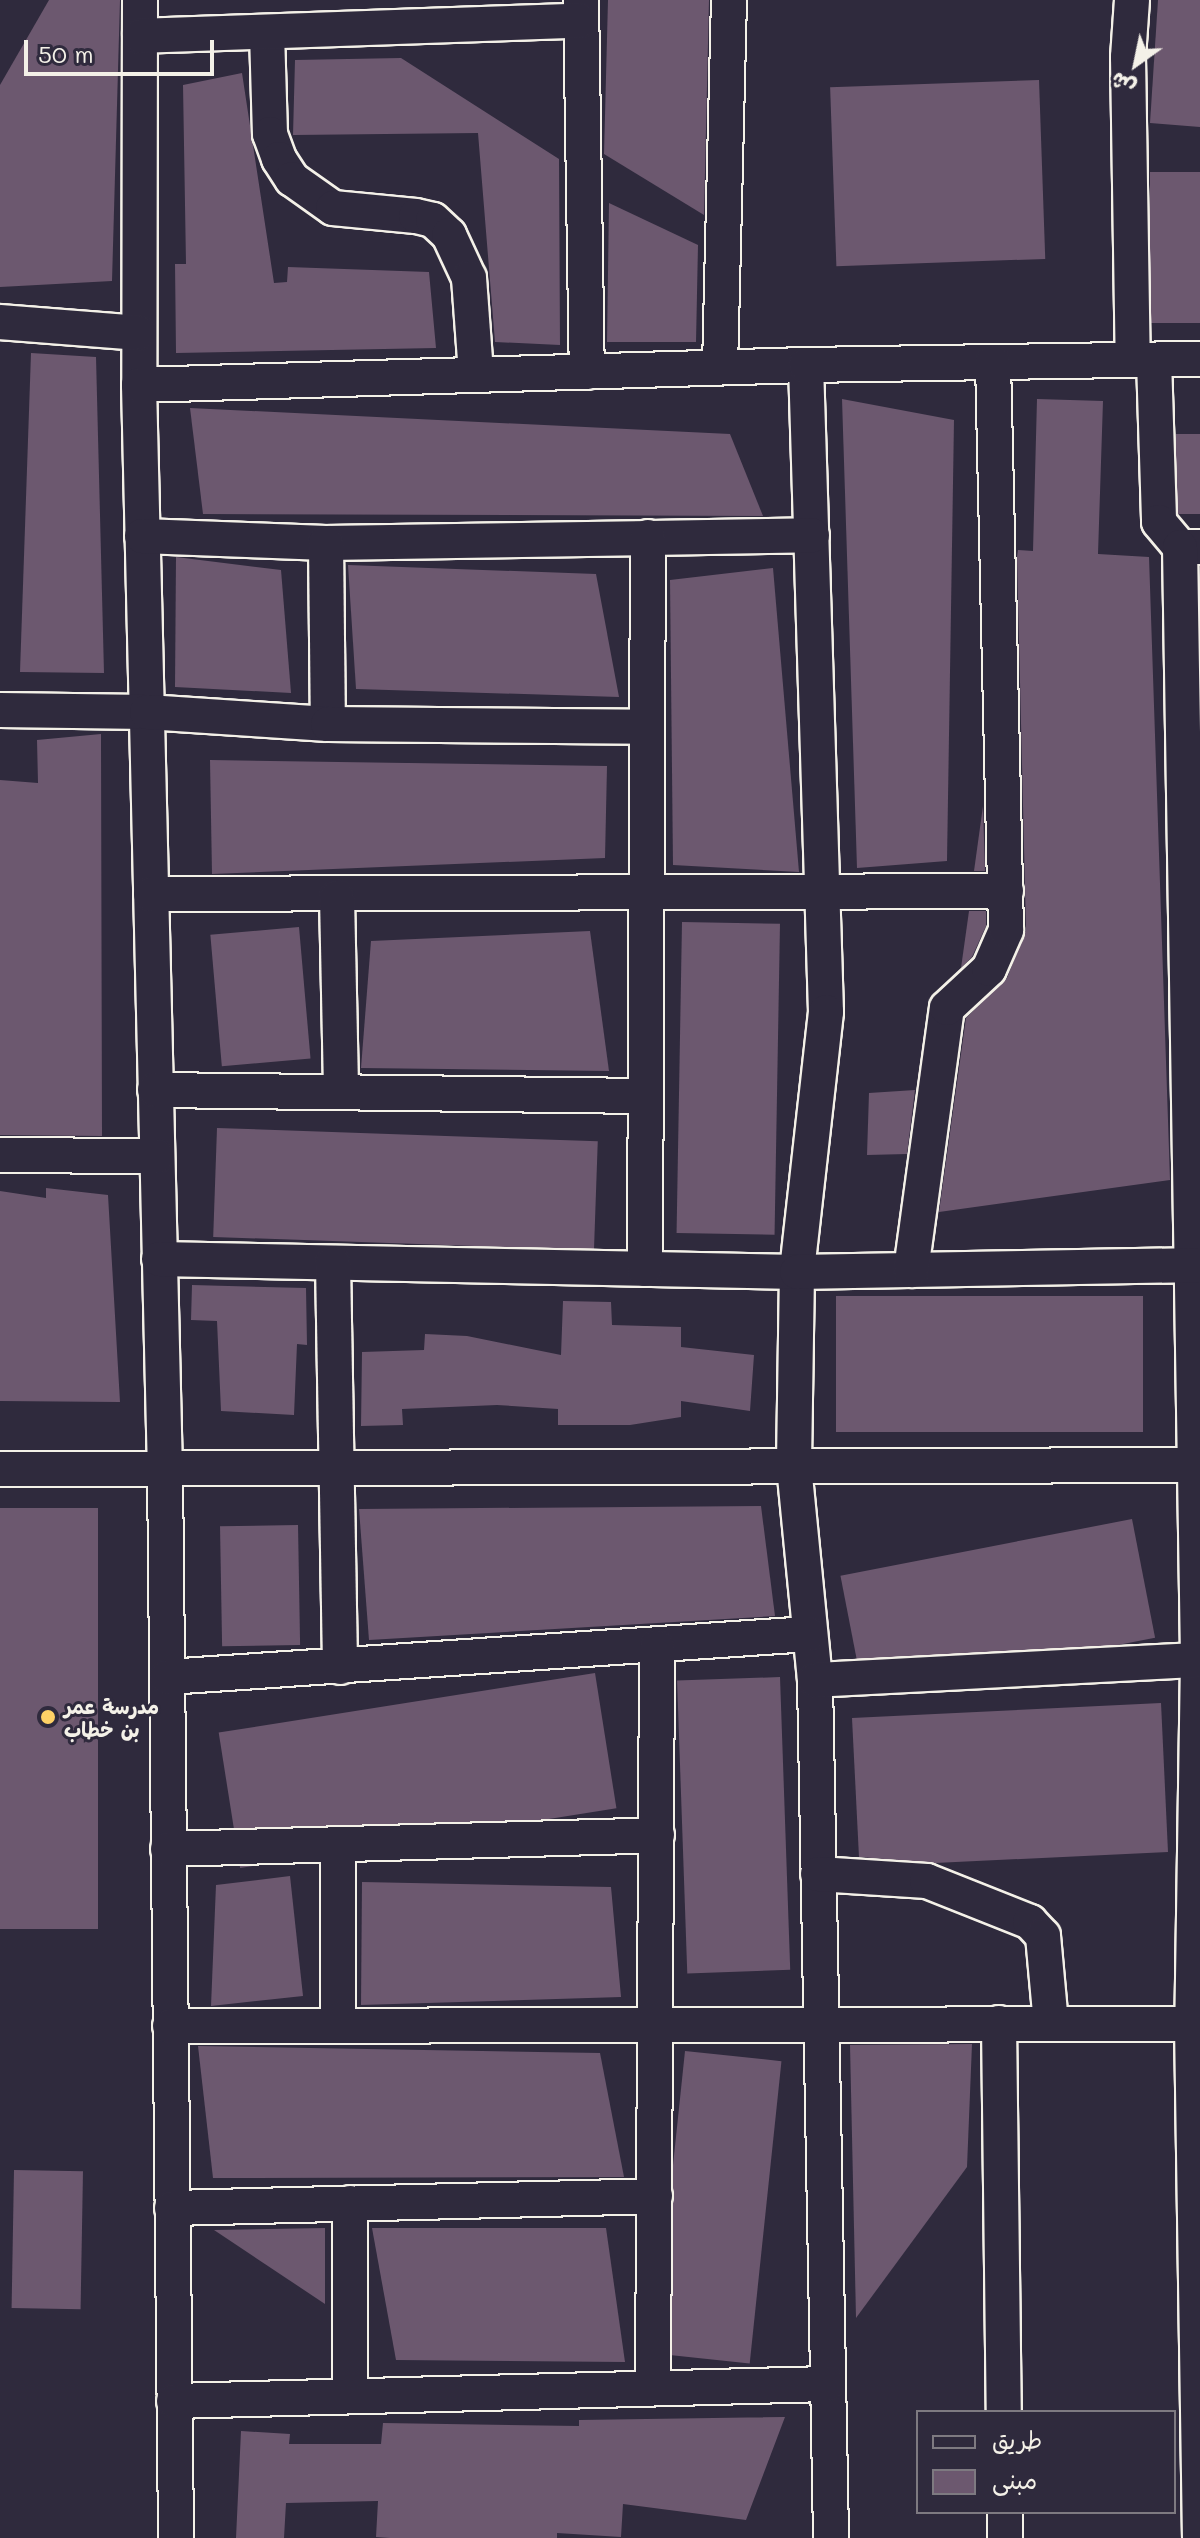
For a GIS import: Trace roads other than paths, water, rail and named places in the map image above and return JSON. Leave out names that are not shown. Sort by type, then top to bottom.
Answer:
[{"type":"street","points":[[140,0],[139,385],[165,1469],[176,2538]]},
{"type":"street","points":[[720,367],[729,0]]},
{"type":"street","points":[[1132,0],[1128,57],[1144,360],[1157,506],[1163,532],[1190,547],[1199,1660],[1196,2024],[1200,2538]]},
{"type":"street","points":[[140,36],[267,33],[580,10],[587,372]]},
{"type":"street","points":[[267,33],[270,134],[279,159],[292,179],[333,208],[416,216],[433,220],[449,235],[469,278],[476,373]]},
{"type":"street","points":[[0,322],[139,333]]},
{"type":"street","points":[[139,385],[720,367],[1200,359]]},
{"type":"street","points":[[911,1270],[947,1008],[1001,952],[1006,891],[993,362]]},
{"type":"street","points":[[806,365],[826,1012],[797,1272],[794,1466],[815,1680],[831,2538]]},
{"type":"street","points":[[142,536],[326,543],[812,535]]},
{"type":"street","points":[[645,1269],[648,537]]},
{"type":"street","points":[[326,543],[328,724]]},
{"type":"street","points":[[0,710],[147,712],[328,724],[647,727]]},
{"type":"street","points":[[151,894],[337,897],[645,891],[1006,891]]},
{"type":"street","points":[[337,897],[341,1090]]},
{"type":"street","points":[[155,1090],[646,1096]]},
{"type":"street","points":[[0,1155],[157,1156]]},
{"type":"street","points":[[159,1259],[797,1272],[1195,1265]]},
{"type":"street","points":[[333,1263],[340,1667]]},
{"type":"street","points":[[0,1469],[1196,1465]]},
{"type":"street","points":[[167,1677],[657,1647],[809,1634]]},
{"type":"street","points":[[653,2388],[657,1647]]},
{"type":"street","points":[[815,1680],[1199,1660]]},
{"type":"street","points":[[168,1849],[657,1835]]},
{"type":"street","points":[[338,1844],[338,2025]]},
{"type":"street","points":[[818,1874],[927,1881],[1030,1922],[1043,1936],[1051,2024]]},
{"type":"street","points":[[999,2023],[1004,2410]]},
{"type":"street","points":[[170,2026],[1196,2024]]},
{"type":"street","points":[[172,2208],[655,2196]]},
{"type":"street","points":[[350,2203],[350,2396]]},
{"type":"street","points":[[174,2401],[828,2384]]},
{"type":"street","points":[[1005,2514],[1005,2538]]},
{"type":"place","name":"مدرسة عمر بن خطاب","points":[[48,1717]]}]
